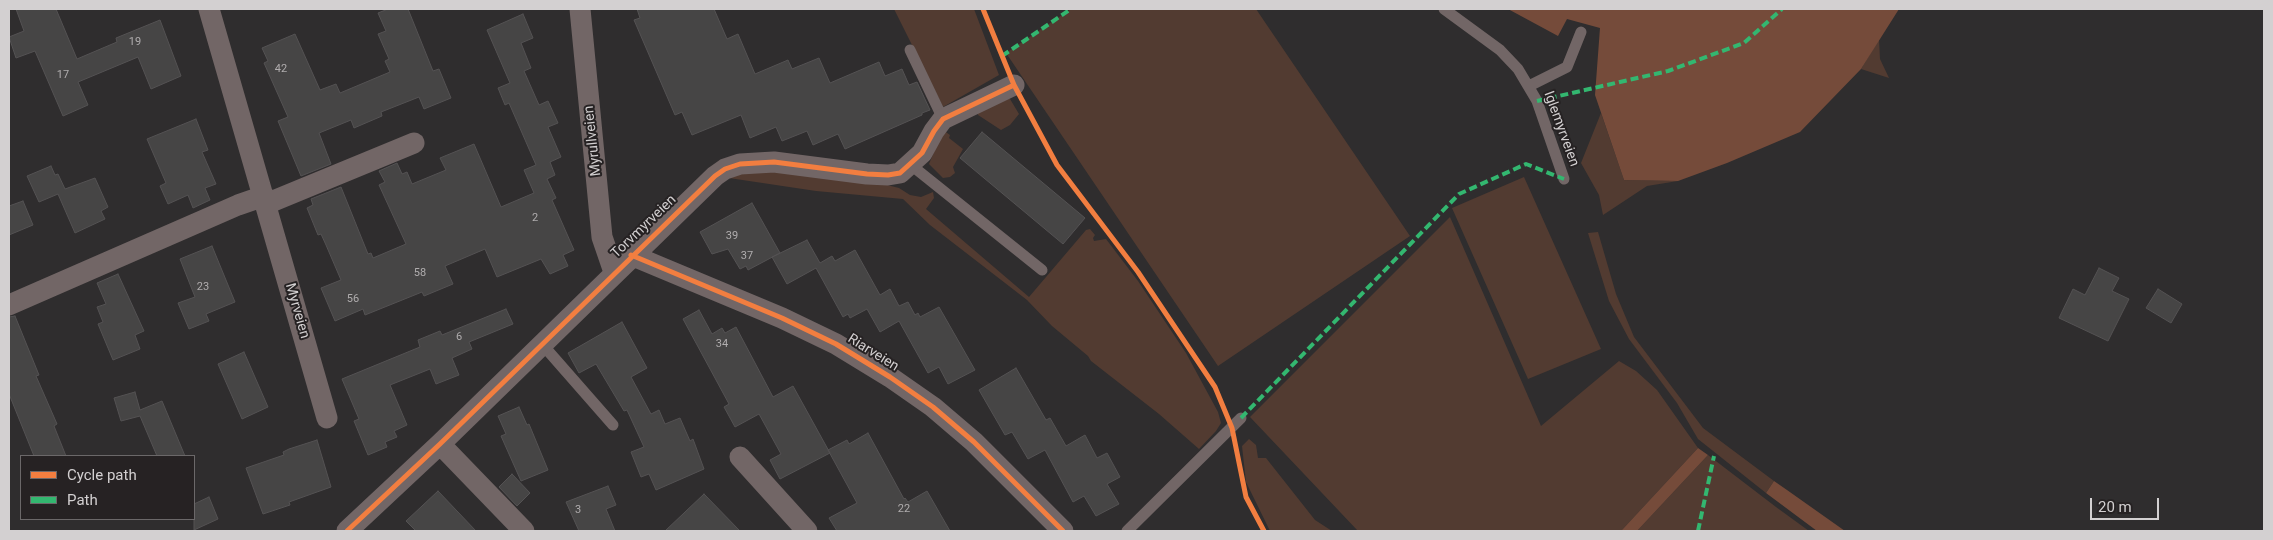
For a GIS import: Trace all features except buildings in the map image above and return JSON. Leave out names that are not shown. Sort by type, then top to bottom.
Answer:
[{"type":"street","name":"Myrveien","points":[[209,9],[327,418]]},
{"type":"street","name":"Myrullveien","points":[[580,9],[602,237],[614,272]]},
{"type":"street","points":[[943,119],[1014,84]]},
{"type":"street","name":"Torvmyrveien","points":[[347,531],[440,444],[699,189],[725,169],[740,164],[774,162],[888,175],[900,173],[922,153],[943,119]]},
{"type":"street","points":[[9,305],[238,205],[265,200],[414,143]]},
{"type":"street","name":"Riarveien","points":[[631,256],[782,318],[836,344],[890,377],[933,407],[974,442],[1063,531]]},
{"type":"street","points":[[440,444],[524,531]]},
{"type":"street","points":[[740,457],[806,531]]},
{"type":"lane","name":"Iglemyrveien","points":[[1444,9],[1500,50],[1518,69],[1537,101],[1564,179]]},
{"type":"lane","points":[[1529,86],[1567,68],[1581,32]]},
{"type":"lane","points":[[910,50],[943,119]]},
{"type":"lane","points":[[910,165],[1042,270]]},
{"type":"lane","points":[[542,344],[613,425]]},
{"type":"lane","points":[[1127,531],[1241,418]]},
{"type":"shaded area","points":[[894,9],[974,9],[999,75],[943,107]]},
{"type":"shaded area","points":[[1071,9],[1256,9],[1410,236],[1218,366],[1006,53]]},
{"type":"shaded area","points":[[1508,9],[1899,9],[1861,69],[1800,132],[1727,163],[1678,181],[1624,180],[1595,95],[1600,28],[1567,19],[1558,36]]},
{"type":"shaded area","points":[[1879,39],[1880,59],[1889,78],[1861,69]]},
{"type":"shaded area","points":[[1002,96],[1010,99],[1019,114],[1010,125],[1001,130],[978,115],[977,111]]},
{"type":"shaded area","points":[[1601,113],[1624,180],[1678,181],[1647,186],[1603,215],[1599,195],[1581,163]]},
{"type":"shaded area","points":[[943,130],[950,135],[949,138],[963,149],[953,167],[955,173],[950,177],[943,178],[929,164]]},
{"type":"shaded area","points":[[765,171],[887,185],[899,188],[910,195],[921,197],[933,192],[934,198],[926,209],[1029,297],[1086,230],[1090,229],[1095,235],[1094,241],[1106,239],[1138,281],[1186,353],[1218,412],[1221,423],[1199,449],[1159,414],[1091,361],[1088,356],[1052,326],[1027,300],[930,225],[903,199],[816,191],[729,178],[732,174]]},
{"type":"shaded area","points":[[1524,177],[1601,349],[1528,379],[1452,208]]},
{"type":"shaded area","points":[[1450,217],[1541,426],[1619,361],[1636,371],[1657,390],[1698,448],[1621,531],[1358,531],[1250,417]]},
{"type":"shaded area","points":[[1598,232],[1616,294],[1634,337],[1703,428],[1774,481],[1766,493],[1698,439],[1677,403],[1629,339],[1609,301],[1588,233]]},
{"type":"shaded area","points":[[1249,439],[1256,445],[1258,458],[1266,458],[1315,520],[1332,531],[1270,531],[1246,482],[1242,446]]},
{"type":"shaded area","points":[[1698,448],[1708,455],[1637,531],[1621,531]]},
{"type":"shaded area","points":[[1708,455],[1776,507],[1809,531],[1637,531]]},
{"type":"shaded area","points":[[1774,481],[1845,531],[1817,531],[1766,493]]},
{"type":"marked path","points":[[1002,56],[1071,9]]},
{"type":"marked path","points":[[1537,101],[1668,71],[1744,43],[1782,9]]},
{"type":"marked path","points":[[1241,418],[1459,194],[1526,164],[1564,179]]},
{"type":"marked path","points":[[1698,531],[1714,456]]},
{"type":"cycle path","points":[[983,9],[1014,85],[1057,165],[1138,272],[1215,387],[1232,428],[1246,497],[1264,531]]},
{"type":"cycle path","points":[[347,531],[440,444],[715,176],[725,169],[740,164],[774,162],[867,174],[888,175],[900,173],[922,153],[943,119],[1014,85]]},
{"type":"cycle path","points":[[631,255],[782,318],[836,344],[890,377],[933,407],[974,442],[1063,531]]}]
